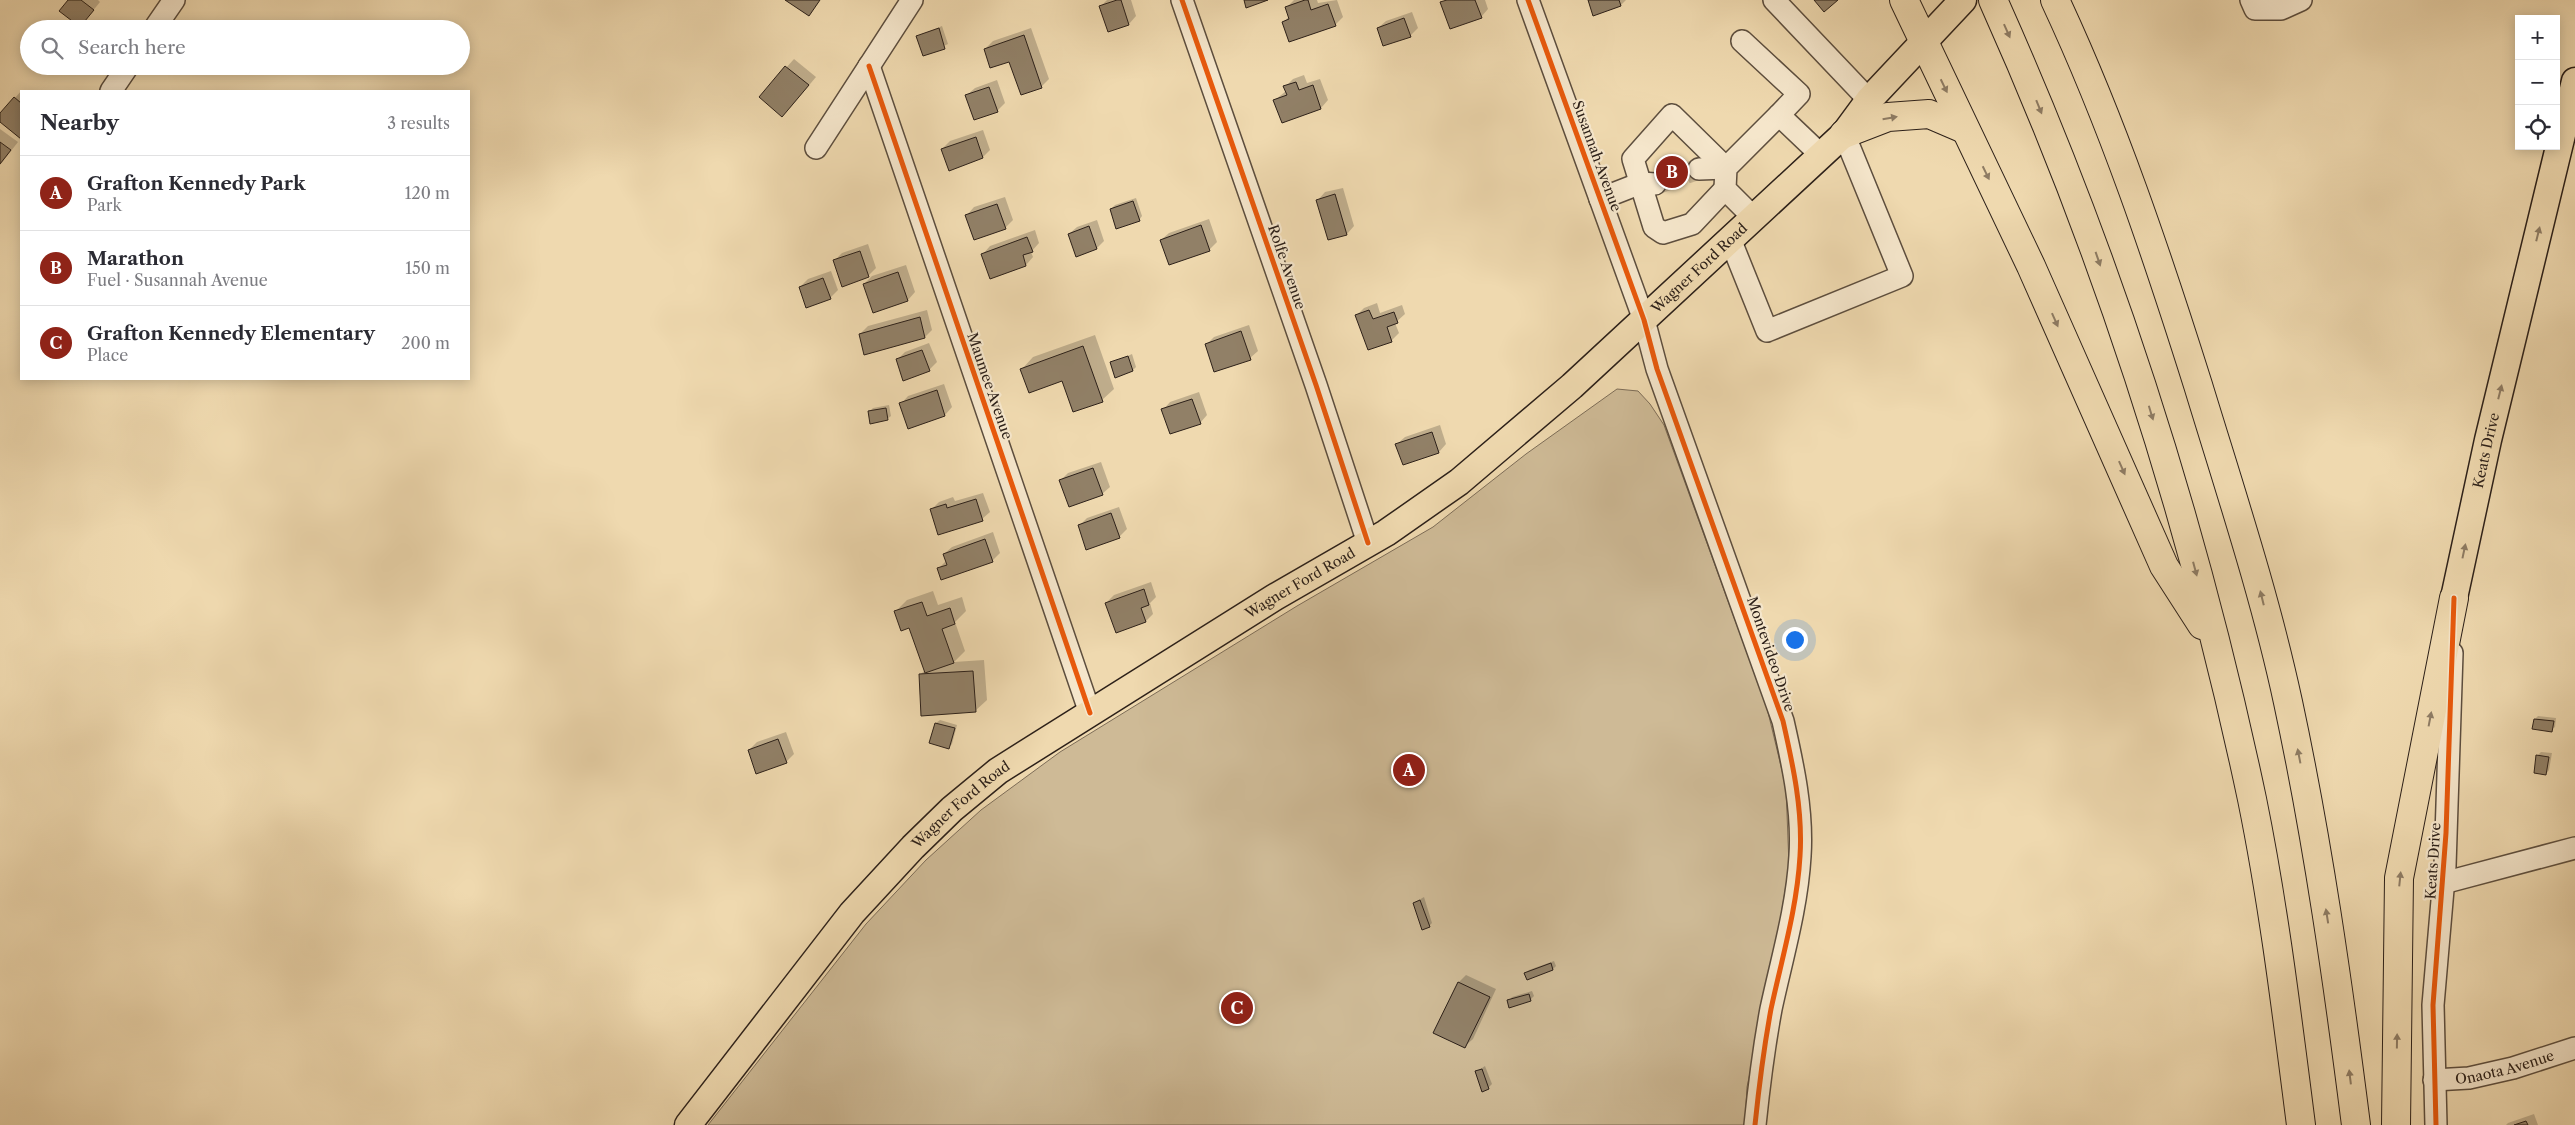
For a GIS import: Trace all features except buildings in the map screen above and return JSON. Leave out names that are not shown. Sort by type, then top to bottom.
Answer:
[{"type":"highway","points":[[1904,0],[2031,266],[2164,566],[2217,649]]},
{"type":"highway","points":[[1993,0],[2021,62],[2089,233],[2140,375],[2217,649],[2252,800],[2275,926],[2301,1125]]},
{"type":"highway","points":[[2059,9],[2160,262],[2254,567],[2287,699],[2313,826],[2340,999],[2356,1125]]},
{"type":"highway","points":[[1844,134],[1888,117],[1929,114],[1964,129]]},
{"type":"highway","points":[[2396,1125],[2399,878],[2454,598]]},
{"type":"main road","name":"Wagner Ford Road","points":[[688,1125],[852,913],[913,846],[952,809],[998,771],[1275,597],[1368,543],[1459,482],[1572,386],[1844,134],[1869,100],[1964,0]]},
{"type":"main road","name":"Keats Drive","points":[[2454,598],[2491,430],[2575,81]]},
{"type":"street","points":[[160,20],[174,0]]},
{"type":"street","points":[[816,148],[912,0]]},
{"type":"street","name":"Rolfe Avenue","points":[[1182,0],[1316,385],[1368,543]]},
{"type":"street","name":"Susannah Avenue","points":[[1528,0],[1644,320]]},
{"type":"street","points":[[1774,0],[1869,100]]},
{"type":"street","points":[[2251,0],[2255,9],[2281,9],[2301,0]]},
{"type":"street","points":[[1742,41],[1799,94],[1726,179],[1692,224],[1663,233],[1654,227],[1648,184],[1633,159],[1672,115],[1726,179],[1754,217]]},
{"type":"street","name":"Maumee Avenue","points":[[869,66],[1090,713]]},
{"type":"street","points":[[112,90],[122,75]]},
{"type":"street","points":[[1779,115],[1821,155]]},
{"type":"street","points":[[1730,239],[1767,331],[1902,276],[1844,134]]},
{"type":"street","points":[[1699,169],[1726,179]]},
{"type":"street","points":[[1600,199],[1648,184]]},
{"type":"street","name":"Montevideo Drive","points":[[1644,320],[1657,369],[1782,721],[1800,812],[1800,855],[1794,906],[1761,1062],[1755,1125]]},
{"type":"street","name":"Keats Drive","points":[[2436,1125],[2432,1005],[2444,874],[2454,598]]},
{"type":"street","points":[[2444,874],[2575,848]]},
{"type":"street","name":"Onaota Avenue","points":[[2434,1080],[2469,1078],[2513,1068],[2575,1048]]},
{"type":"shaded area","points":[[1617,389],[1638,391],[1650,404],[1664,425],[1767,708],[1786,787],[1789,866],[1774,960],[1747,1087],[1745,1125],[708,1125],[866,924],[926,860],[981,810],[1060,752],[1297,606],[1433,527],[1526,454]]},
{"type":"tunnel","points":[[1656,184],[1699,169]]},
{"type":"cycle path","points":[[1182,0],[1316,385],[1368,543]]},
{"type":"cycle path","points":[[1528,0],[1644,320],[1657,369],[1783,721],[1790,754],[1799,805],[1800,856],[1796,895],[1768,1023],[1755,1125]]},
{"type":"cycle path","points":[[869,66],[1090,713]]},
{"type":"cycle path","points":[[2436,1125],[2433,1005],[2446,833],[2454,598]]},
{"type":"place","name":"Marathon","points":[[1672,172]]},
{"type":"place","name":"Grafton Kennedy Park","points":[[1409,770]]},
{"type":"place","name":"Grafton Kennedy Elementary","points":[[1237,1008]]}]
